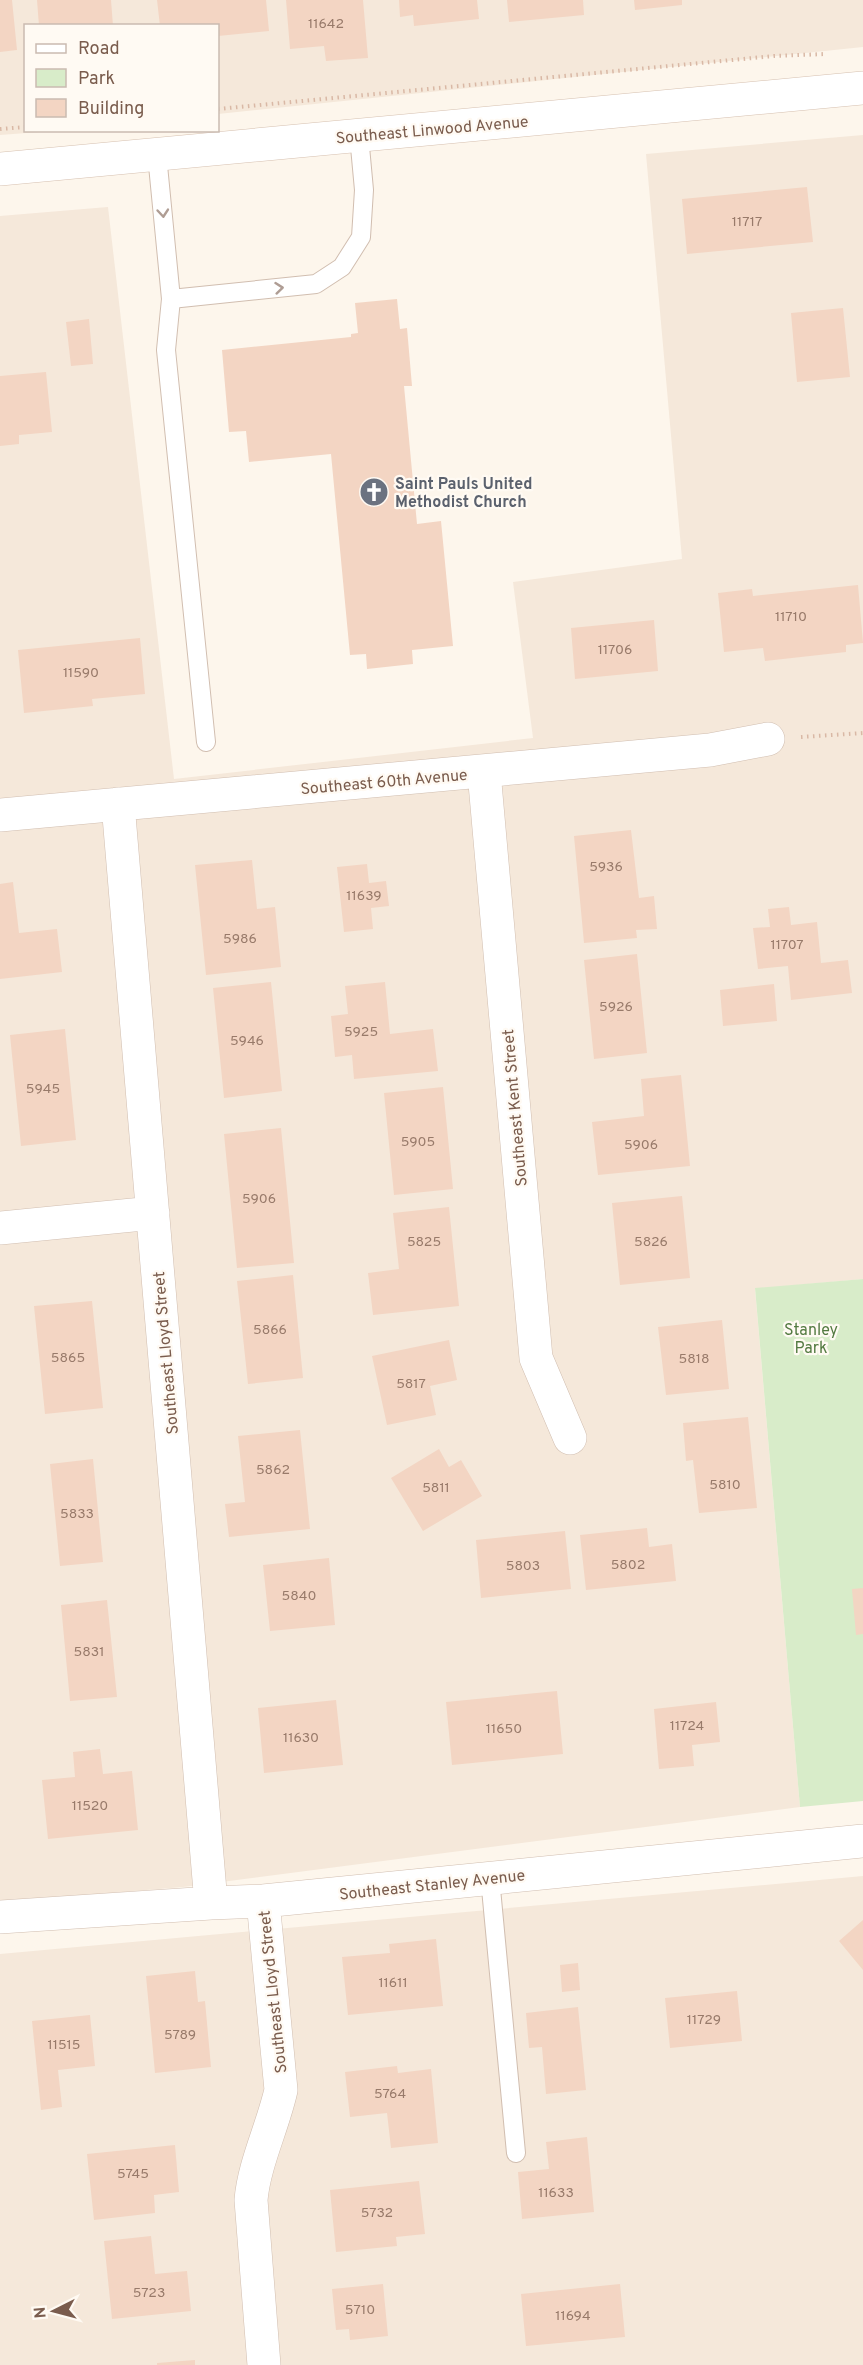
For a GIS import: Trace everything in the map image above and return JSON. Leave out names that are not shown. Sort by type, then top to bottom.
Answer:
[{"type":"street","name":"Southeast Linwood Avenue","points":[[0,169],[863,88]]},
{"type":"street","name":"Southeast 60th Avenue","points":[[0,815],[710,750],[768,739]]},
{"type":"street","name":"Southeast Kent Street","points":[[484,772],[536,1358],[570,1438]]},
{"type":"street","name":"Southeast Lloyd Street","points":[[118,804],[211,1903]]},
{"type":"street","points":[[0,1228],[153,1213]]},
{"type":"street","name":"Southeast Stanley Avenue","points":[[0,1917],[263,1901],[863,1841]]},
{"type":"street","name":"Southeast Lloyd Street","points":[[263,1901],[281,2090],[274,2120],[252,2185],[251,2200],[264,2365]]},
{"type":"lane","points":[[171,299],[316,284],[342,267],[362,237],[364,190],[359,136]]},
{"type":"lane","points":[[158,155],[171,299],[166,350],[206,742]]},
{"type":"lane","points":[[490,1878],[516,2153]]},
{"type":"path","points":[[219,109],[774,56],[830,54]]},
{"type":"path","points":[[0,129],[24,127]]},
{"type":"path","points":[[768,739],[863,733]]},
{"type":"shaded area","points":[[0,0],[863,0],[863,47],[219,114],[219,24],[24,24],[24,132],[40,132],[0,135]]},
{"type":"shaded area","points":[[863,135],[863,1279],[755,1289],[800,1807],[183,1887],[0,1902],[0,216],[108,207],[174,779],[533,738],[513,582],[682,559],[646,154]]},
{"type":"shaded area","points":[[863,1876],[863,2365],[0,2365],[0,1954]]},
{"type":"green space","name":"Stanley Park","points":[[863,1279],[863,1801],[800,1807],[755,1288]]},
{"type":"building","points":[[0,0],[12,0],[17,50],[0,52]]},
{"type":"building","points":[[37,0],[111,0],[113,24],[39,24]]},
{"type":"building","points":[[157,0],[266,0],[269,31],[219,36],[219,24],[160,24]]},
{"type":"building","points":[[286,0],[363,0],[368,58],[326,61],[324,46],[290,49]]},
{"type":"building","points":[[399,0],[477,0],[479,19],[414,26],[413,15],[400,17]]},
{"type":"building","points":[[507,0],[583,0],[584,15],[509,22]]},
{"type":"building","points":[[634,0],[682,0],[682,5],[635,10]]},
{"type":"building","points":[[807,187],[813,242],[687,254],[682,199]]},
{"type":"building","name":"Saint Pauls United Methodist Church","points":[[397,299],[400,329],[407,328],[412,386],[404,386],[417,524],[441,521],[453,646],[412,650],[413,664],[367,669],[366,654],[350,655],[331,454],[249,462],[246,431],[229,432],[222,350],[351,337],[351,334],[358,333],[355,303]]},
{"type":"building","points":[[843,308],[850,377],[797,382],[791,313]]},
{"type":"building","points":[[89,319],[93,364],[71,366],[66,322]]},
{"type":"building","points":[[46,372],[52,432],[19,435],[19,444],[0,446],[0,376]]},
{"type":"building","points":[[858,585],[863,643],[846,645],[846,652],[765,661],[763,648],[724,652],[718,593],[752,589],[753,596]]},
{"type":"building","points":[[654,620],[658,671],[575,679],[571,628]]},
{"type":"building","points":[[140,638],[145,694],[92,699],[93,706],[24,713],[18,650]]},
{"type":"building","points":[[631,830],[639,898],[654,896],[657,929],[636,930],[637,938],[584,943],[574,836]]},
{"type":"building","points":[[252,860],[257,909],[275,907],[281,967],[206,975],[195,865]]},
{"type":"building","points":[[367,864],[369,883],[386,881],[389,906],[371,908],[373,929],[344,932],[337,867]]},
{"type":"building","points":[[13,882],[19,933],[57,929],[62,972],[0,979],[0,884]]},
{"type":"building","points":[[789,907],[791,925],[817,922],[821,963],[848,960],[852,993],[791,1000],[788,966],[758,969],[753,928],[770,927],[768,909]]},
{"type":"building","points":[[637,954],[647,1053],[594,1059],[584,960]]},
{"type":"building","points":[[271,982],[282,1091],[224,1098],[213,988]]},
{"type":"building","points":[[385,982],[390,1034],[433,1029],[438,1071],[354,1079],[352,1055],[335,1057],[331,1016],[348,1014],[345,986]]},
{"type":"building","points":[[774,984],[777,1021],[723,1026],[720,990]]},
{"type":"building","points":[[65,1029],[76,1140],[21,1146],[10,1035]]},
{"type":"building","points":[[681,1075],[690,1166],[598,1175],[592,1122],[644,1116],[641,1079]]},
{"type":"building","points":[[443,1087],[453,1189],[394,1195],[384,1093]]},
{"type":"building","points":[[281,1128],[294,1263],[237,1268],[224,1134]]},
{"type":"building","points":[[682,1196],[690,1278],[620,1285],[612,1203]]},
{"type":"building","points":[[449,1207],[459,1306],[373,1315],[368,1273],[399,1269],[393,1213]]},
{"type":"building","points":[[293,1275],[303,1378],[248,1384],[237,1281]]},
{"type":"building","points":[[92,1301],[103,1408],[45,1414],[34,1306]]},
{"type":"building","points":[[722,1320],[729,1389],[666,1395],[658,1327]]},
{"type":"building","points":[[449,1340],[457,1380],[430,1386],[436,1415],[387,1425],[372,1356]]},
{"type":"building","points":[[748,1417],[757,1508],[699,1513],[693,1460],[686,1461],[683,1423]]},
{"type":"building","points":[[300,1430],[310,1529],[229,1537],[225,1504],[245,1502],[238,1436]]},
{"type":"building","points":[[439,1449],[449,1467],[461,1460],[482,1496],[423,1531],[391,1478]]},
{"type":"building","points":[[93,1459],[103,1562],[60,1566],[50,1464]]},
{"type":"building","points":[[647,1528],[649,1547],[672,1544],[676,1581],[586,1590],[580,1535]]},
{"type":"building","points":[[565,1531],[571,1589],[481,1598],[476,1540]]},
{"type":"building","points":[[329,1558],[335,1625],[270,1631],[263,1565]]},
{"type":"building","points":[[863,1588],[863,1634],[856,1635],[852,1589]]},
{"type":"building","points":[[107,1600],[117,1697],[70,1701],[61,1605]]},
{"type":"building","points":[[557,1691],[563,1754],[452,1765],[446,1702]]},
{"type":"building","points":[[336,1700],[343,1765],[264,1773],[258,1708]]},
{"type":"building","points":[[716,1702],[720,1742],[692,1745],[694,1766],[659,1769],[654,1709]]},
{"type":"building","points":[[100,1749],[103,1774],[132,1771],[138,1830],[48,1839],[42,1780],[75,1777],[73,1752]]},
{"type":"building","points":[[863,1920],[863,1970],[839,1941]]},
{"type":"building","points":[[436,1939],[443,2006],[348,2015],[342,1957],[390,1953],[389,1944]]},
{"type":"building","points":[[578,1963],[580,1990],[562,1992],[560,1965]]},
{"type":"building","points":[[195,1971],[198,2002],[205,2001],[211,2067],[155,2073],[146,1976]]},
{"type":"building","points":[[737,1991],[742,2041],[670,2048],[665,1998]]},
{"type":"building","points":[[578,2007],[586,2090],[546,2094],[542,2047],[529,2048],[526,2013]]},
{"type":"building","points":[[90,2015],[95,2066],[58,2070],[62,2107],[41,2110],[32,2021]]},
{"type":"building","points":[[397,2066],[398,2073],[431,2069],[438,2143],[391,2148],[387,2113],[350,2117],[345,2072]]},
{"type":"building","points":[[587,2137],[594,2212],[522,2219],[518,2172],[549,2169],[546,2142]]},
{"type":"building","points":[[175,2145],[179,2192],[154,2195],[155,2213],[94,2220],[87,2154]]},
{"type":"building","points":[[419,2181],[425,2234],[396,2237],[397,2246],[336,2252],[330,2190]]},
{"type":"building","points":[[151,2236],[155,2274],[187,2271],[191,2311],[112,2319],[104,2241]]},
{"type":"building","points":[[383,2284],[388,2336],[350,2340],[349,2329],[336,2330],[332,2289]]},
{"type":"building","points":[[620,2284],[625,2337],[526,2346],[521,2294]]},
{"type":"building","points":[[195,2360],[195,2365],[157,2365],[157,2363]]},
{"type":"place","name":"Saint Pauls United Methodist Church","points":[[374,492]]}]
